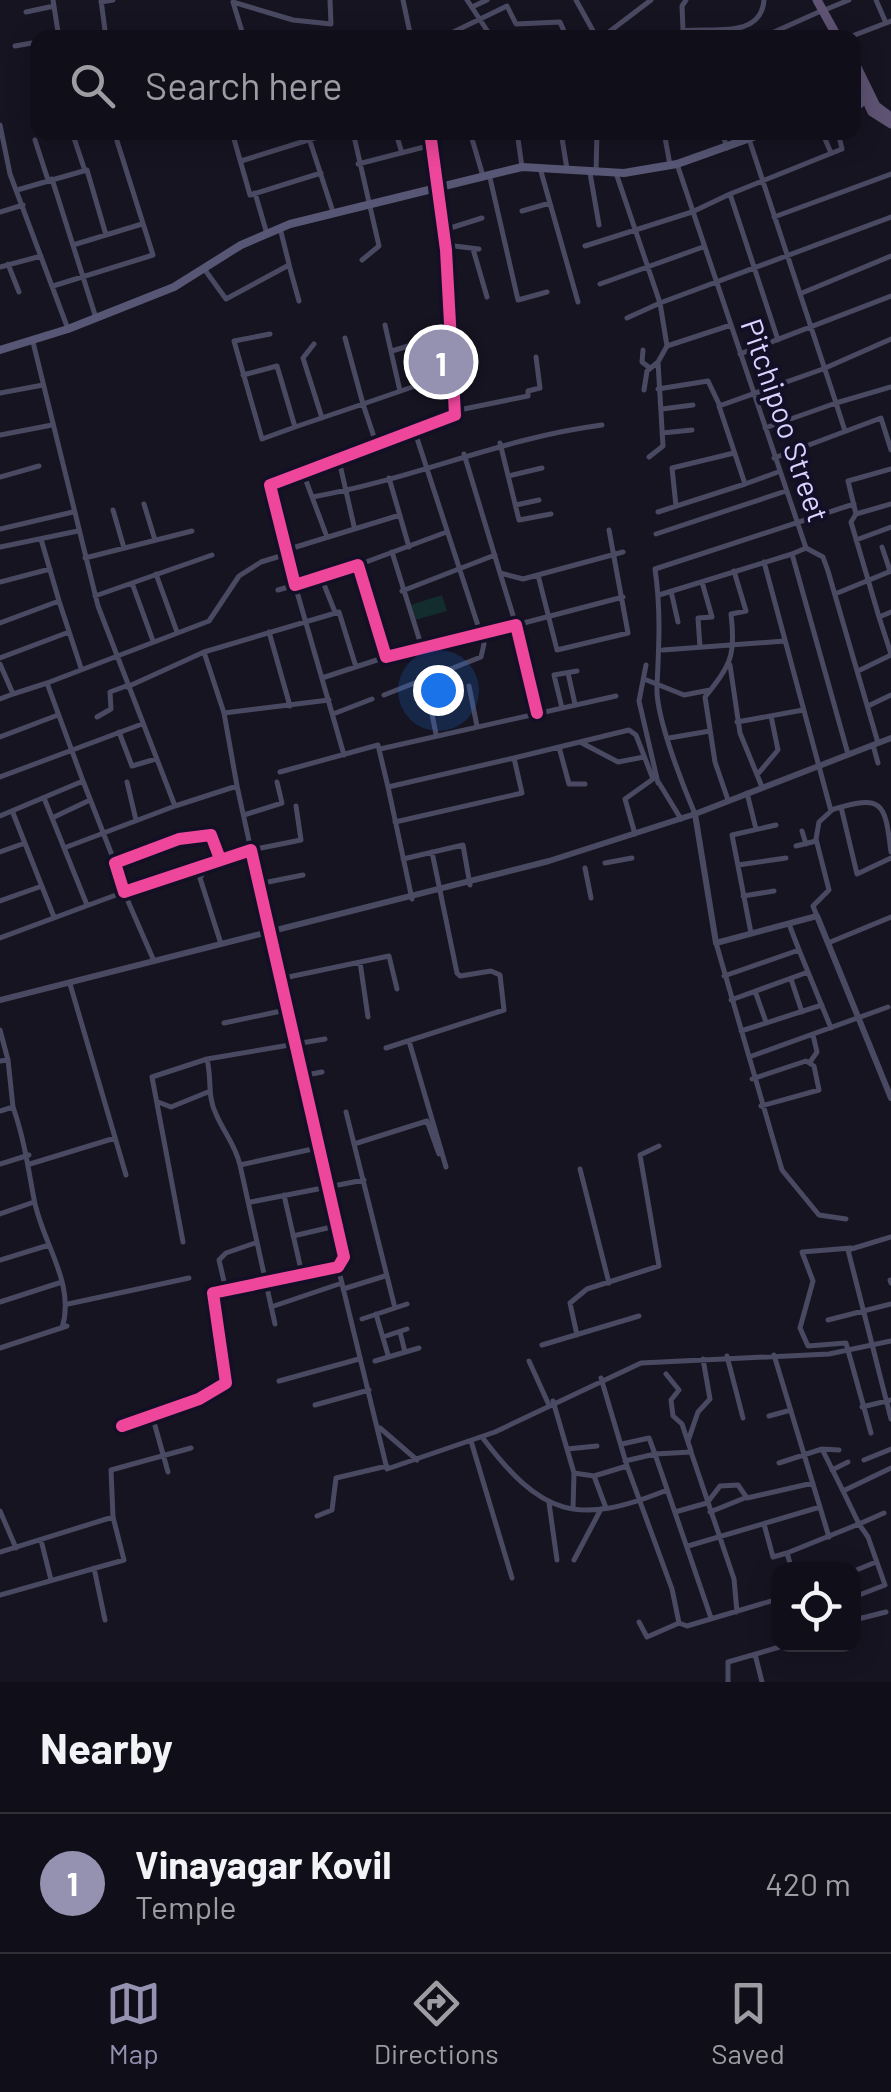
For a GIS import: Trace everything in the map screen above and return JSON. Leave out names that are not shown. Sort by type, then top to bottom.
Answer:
[{"type":"main road","points":[[822,5],[837,30]]},
{"type":"main road","points":[[861,98],[891,120]]},
{"type":"main road","points":[[0,350],[96,318],[205,270],[280,228],[333,212],[522,167],[616,172],[673,164],[747,140]]},
{"type":"street","points":[[105,30],[101,1],[113,0]]},
{"type":"street","points":[[233,1],[293,20],[330,24],[330,0]]},
{"type":"street","points":[[403,0],[409,30]]},
{"type":"street","points":[[467,0],[486,30]]},
{"type":"street","points":[[471,8],[488,0]]},
{"type":"street","points":[[576,0],[594,30]]},
{"type":"street","points":[[609,30],[650,0]]},
{"type":"street","points":[[684,30],[686,0]]},
{"type":"street","points":[[737,30],[758,18],[764,0]]},
{"type":"street","points":[[778,30],[822,5],[849,0]]},
{"type":"street","points":[[861,31],[888,22],[876,0]]},
{"type":"street","points":[[233,1],[242,30]]},
{"type":"street","points":[[26,12],[53,3],[58,30]]},
{"type":"street","points":[[455,30],[506,3],[516,24],[560,22],[564,30]]},
{"type":"street","points":[[16,46],[30,43]]},
{"type":"street","points":[[0,129],[2,155],[68,329]]},
{"type":"street","points":[[35,140],[96,318]]},
{"type":"street","points":[[75,140],[106,235]]},
{"type":"street","points":[[234,140],[250,195],[321,173]]},
{"type":"street","points":[[240,162],[295,140]]},
{"type":"street","points":[[310,140],[333,212]]},
{"type":"street","points":[[354,140],[379,246],[362,260]]},
{"type":"street","points":[[399,140],[402,153]]},
{"type":"street","points":[[344,755],[270,485],[454,415],[446,245],[431,140]]},
{"type":"street","points":[[473,140],[487,178],[518,300],[547,292]]},
{"type":"street","points":[[518,140],[522,167]]},
{"type":"street","points":[[562,140],[568,170]]},
{"type":"street","points":[[596,140],[593,173],[600,225]]},
{"type":"street","name":"Pitchipoo Street","points":[[666,140],[806,548],[792,554],[848,754]]},
{"type":"street","points":[[724,140],[727,148]]},
{"type":"street","points":[[749,140],[845,431]]},
{"type":"street","points":[[825,140],[831,153]]},
{"type":"street","points":[[585,246],[692,212],[842,149],[840,140]]},
{"type":"street","points":[[53,286],[153,255],[117,141]]},
{"type":"street","points":[[358,164],[432,145]]},
{"type":"street","points":[[540,168],[578,302]]},
{"type":"street","points":[[16,190],[85,170]]},
{"type":"street","points":[[616,172],[660,304],[667,346],[650,369],[644,390]]},
{"type":"street","points":[[0,177],[10,174]]},
{"type":"street","points":[[774,218],[891,174]]},
{"type":"street","points":[[256,194],[267,234]]},
{"type":"street","points":[[730,194],[778,340]]},
{"type":"street","points":[[522,212],[550,203]]},
{"type":"street","points":[[0,212],[23,206]]},
{"type":"street","points":[[627,318],[891,217]]},
{"type":"street","points":[[444,230],[482,218]]},
{"type":"street","points":[[73,246],[142,224]]},
{"type":"street","points":[[280,228],[300,301]]},
{"type":"street","points":[[446,245],[476,249],[487,297]]},
{"type":"street","points":[[600,284],[703,247]]},
{"type":"street","points":[[0,267],[41,256]]},
{"type":"street","points":[[802,292],[891,256]]},
{"type":"street","points":[[8,264],[19,292]]},
{"type":"street","points":[[205,270],[226,298],[290,265]]},
{"type":"street","points":[[740,354],[891,296]]},
{"type":"street","points":[[385,325],[400,391]]},
{"type":"street","points":[[667,346],[731,325]]},
{"type":"street","points":[[392,351],[451,333]]},
{"type":"street","points":[[270,334],[234,342],[262,439],[453,373]]},
{"type":"street","points":[[345,338],[376,442]]},
{"type":"street","points":[[719,406],[824,369],[891,339]]},
{"type":"street","points":[[33,342],[95,596],[174,806]]},
{"type":"street","points":[[314,344],[303,358],[322,418]]},
{"type":"street","points":[[642,350],[642,362],[650,369]]},
{"type":"street","points":[[454,411],[528,396],[528,391],[540,388],[536,357]]},
{"type":"street","points":[[650,456],[663,446],[658,362]]},
{"type":"street","points":[[243,375],[277,366],[295,427]]},
{"type":"street","points":[[658,389],[708,381],[745,484]]},
{"type":"street","points":[[0,393],[43,384]]},
{"type":"street","points":[[765,428],[891,387]]},
{"type":"street","points":[[662,408],[693,405]]},
{"type":"street","points":[[774,458],[881,418],[891,450]]},
{"type":"street","points":[[0,435],[52,425]]},
{"type":"street","points":[[312,497],[348,491],[500,443],[602,425]]},
{"type":"street","points":[[384,695],[480,657],[482,632],[444,533],[414,430]]},
{"type":"street","points":[[662,432],[692,430]]},
{"type":"street","points":[[500,443],[519,520],[552,514]]},
{"type":"street","points":[[676,506],[672,468],[735,453]]},
{"type":"street","points":[[464,454],[516,625],[537,713]]},
{"type":"street","points":[[338,456],[354,527]]},
{"type":"street","points":[[0,477],[39,466]]},
{"type":"street","points":[[508,476],[542,468]]},
{"type":"street","points":[[856,514],[848,481],[891,469]]},
{"type":"street","points":[[302,470],[327,537]]},
{"type":"street","points":[[658,512],[779,471]]},
{"type":"street","points":[[389,478],[409,547]]},
{"type":"street","points":[[656,534],[786,490]]},
{"type":"street","points":[[516,505],[539,500]]},
{"type":"street","points":[[144,504],[155,540]]},
{"type":"street","points":[[846,1218],[819,1215],[782,1170],[752,1079],[716,944],[695,814],[669,738],[658,682],[662,650],[655,569],[854,504]]},
{"type":"street","points":[[858,670],[891,655],[850,522],[856,514],[891,504]]},
{"type":"street","points":[[113,510],[124,548]]},
{"type":"street","points":[[0,529],[73,512]]},
{"type":"street","points":[[0,699],[209,620],[239,576],[260,562],[354,527],[400,515]]},
{"type":"street","points":[[856,540],[891,528]]},
{"type":"street","points":[[538,575],[557,650],[580,648],[628,633],[609,530]]},
{"type":"street","points":[[0,546],[78,531]]},
{"type":"street","points":[[85,558],[192,531]]},
{"type":"street","points":[[278,590],[444,533]]},
{"type":"street","points":[[40,538],[81,668]]},
{"type":"street","points":[[835,594],[890,571],[882,547]]},
{"type":"street","points":[[806,548],[823,557],[868,706],[878,763]]},
{"type":"street","points":[[392,552],[422,648]]},
{"type":"street","points":[[500,574],[523,579],[623,552]]},
{"type":"street","points":[[95,596],[212,554]]},
{"type":"street","points":[[659,595],[792,554]]},
{"type":"street","points":[[402,591],[494,555]]},
{"type":"street","points":[[764,562],[831,810]]},
{"type":"street","points":[[358,565],[386,657]]},
{"type":"street","points":[[0,582],[50,569]]},
{"type":"street","points":[[734,572],[746,611],[731,614],[735,645],[730,665],[737,722],[762,787]]},
{"type":"street","points":[[156,574],[177,632]]},
{"type":"street","points":[[322,578],[356,667]]},
{"type":"street","points":[[700,648],[698,618],[712,617],[702,582]]},
{"type":"street","points":[[132,583],[153,640]]},
{"type":"street","points":[[671,591],[678,622]]},
{"type":"street","points":[[322,678],[386,657],[623,597]]},
{"type":"street","points":[[0,623],[59,600]]},
{"type":"street","points":[[97,717],[111,709],[110,692],[204,652],[336,612]]},
{"type":"street","points":[[878,617],[891,612]]},
{"type":"street","points":[[268,631],[290,706]]},
{"type":"street","points":[[13,694],[0,661],[69,632]]},
{"type":"street","points":[[662,650],[785,641]]},
{"type":"street","points":[[204,652],[224,713],[258,884],[344,1257],[338,1267],[387,1466]]},
{"type":"street","points":[[646,665],[639,700],[656,781]]},
{"type":"street","points":[[728,800],[705,697],[730,665]]},
{"type":"street","points":[[562,708],[554,675],[578,671]]},
{"type":"street","points":[[568,672],[576,704]]},
{"type":"street","points":[[644,678],[684,695],[710,690]]},
{"type":"street","points":[[47,682],[124,892],[155,963]]},
{"type":"street","points":[[469,686],[477,726]]},
{"type":"street","points":[[868,706],[891,695]]},
{"type":"street","points":[[379,750],[616,696]]},
{"type":"street","points":[[333,714],[372,699]]},
{"type":"street","points":[[224,713],[329,700]]},
{"type":"street","points":[[431,709],[436,734]]},
{"type":"street","points":[[737,722],[804,710]]},
{"type":"street","points":[[0,737],[58,715]]},
{"type":"street","points":[[756,775],[778,750],[771,716]]},
{"type":"street","points":[[0,777],[142,724]]},
{"type":"street","points":[[388,787],[628,730],[636,734],[656,781],[680,819]]},
{"type":"street","points":[[669,738],[710,731]]},
{"type":"street","points":[[120,732],[132,766],[156,759]]},
{"type":"street","points":[[0,1000],[470,885],[695,814],[891,738]]},
{"type":"street","points":[[580,742],[618,762],[644,757]]},
{"type":"street","points":[[280,772],[378,745],[412,899]]},
{"type":"street","points":[[560,747],[569,784],[586,784]]},
{"type":"street","points":[[395,822],[522,793],[514,758]]},
{"type":"street","points":[[635,834],[624,799],[656,781]]},
{"type":"street","points":[[0,816],[82,782]]},
{"type":"street","points":[[126,782],[136,820]]},
{"type":"street","points":[[244,815],[282,803],[276,782]]},
{"type":"street","points":[[64,848],[237,786]]},
{"type":"street","points":[[747,793],[756,829]]},
{"type":"street","points":[[44,798],[88,906]]},
{"type":"street","points":[[52,818],[90,800]]},
{"type":"street","points":[[841,807],[857,874],[891,855],[888,811],[870,801],[841,807],[831,810],[819,822],[816,841],[829,890],[813,906],[891,1098]]},
{"type":"street","points":[[0,938],[209,862],[301,840],[296,806]]},
{"type":"street","points":[[13,812],[54,917]]},
{"type":"street","points":[[751,933],[732,835],[776,824]]},
{"type":"street","points":[[802,831],[806,844]]},
{"type":"street","points":[[115,863],[179,840],[211,834],[220,859]]},
{"type":"street","points":[[796,846],[816,841]]},
{"type":"street","points":[[0,852],[25,843]]},
{"type":"street","points":[[403,859],[463,845],[470,885]]},
{"type":"street","points":[[386,1048],[504,1010],[500,976],[491,971],[460,976],[457,972],[432,852]]},
{"type":"street","points":[[605,863],[632,858]]},
{"type":"street","points":[[738,865],[786,858]]},
{"type":"street","points":[[209,862],[200,878],[222,946]]},
{"type":"street","points":[[585,868],[591,898]]},
{"type":"street","points":[[258,884],[303,876]]},
{"type":"street","points":[[0,901],[42,886]]},
{"type":"street","points":[[744,896],[774,890]]},
{"type":"street","points":[[716,944],[817,916]]},
{"type":"street","points":[[828,943],[891,916]]},
{"type":"street","points":[[788,922],[831,1028]]},
{"type":"street","points":[[724,976],[799,950]]},
{"type":"street","points":[[279,978],[392,956],[398,989]]},
{"type":"street","points":[[360,962],[368,1017]]},
{"type":"street","points":[[731,1000],[808,972]]},
{"type":"street","points":[[791,978],[802,1012]]},
{"type":"street","points":[[70,984],[126,1175]]},
{"type":"street","points":[[756,992],[766,1022]]},
{"type":"street","points":[[741,1031],[822,1005]]},
{"type":"street","points":[[749,1057],[890,1009]]},
{"type":"street","points":[[224,1023],[286,1010]]},
{"type":"street","points":[[0,1030],[13,1107],[29,1156],[34,1202],[68,1304],[65,1327],[0,1348]]},
{"type":"street","points":[[752,1079],[810,1062],[817,1052],[812,1034]]},
{"type":"street","points":[[183,1242],[152,1077],[207,1059],[325,1039]]},
{"type":"street","points":[[409,1041],[446,1167]]},
{"type":"street","points":[[207,1059],[208,1092],[216,1116],[232,1138],[240,1165],[275,1324]]},
{"type":"street","points":[[761,1106],[819,1090],[810,1062]]},
{"type":"street","points":[[301,1076],[322,1072]]},
{"type":"street","points":[[158,1102],[171,1106],[208,1092]]},
{"type":"street","points":[[0,1111],[13,1107]]},
{"type":"street","points":[[346,1112],[395,1308]]},
{"type":"street","points":[[354,1144],[427,1121],[440,1158]]},
{"type":"street","points":[[30,1164],[115,1138]]},
{"type":"street","points":[[577,1335],[570,1304],[587,1288],[659,1266],[640,1155],[658,1146]]},
{"type":"street","points":[[240,1165],[318,1148]]},
{"type":"street","points":[[0,1164],[29,1156]]},
{"type":"street","points":[[580,1170],[609,1284]]},
{"type":"street","points":[[250,1202],[364,1180]]},
{"type":"street","points":[[284,1195],[302,1274]]},
{"type":"street","points":[[0,1214],[34,1202]]},
{"type":"street","points":[[293,1236],[336,1226]]},
{"type":"street","points":[[871,1433],[846,1343],[808,1346],[800,1328],[813,1281],[802,1252],[852,1248],[891,1236]]},
{"type":"street","points":[[226,1290],[219,1260],[240,1246],[257,1242]]},
{"type":"street","points":[[0,1260],[49,1244]]},
{"type":"street","points":[[852,1248],[849,1255],[891,1419]]},
{"type":"street","points":[[122,1426],[199,1400],[226,1384],[212,1293],[338,1267]]},
{"type":"street","points":[[271,1307],[385,1276]]},
{"type":"street","points":[[68,1304],[188,1278]]},
{"type":"street","points":[[0,1302],[62,1282]]},
{"type":"street","points":[[362,1319],[407,1304]]},
{"type":"street","points":[[828,1320],[891,1304]]},
{"type":"street","points":[[376,1314],[388,1355]]},
{"type":"street","points":[[542,1346],[638,1316]]},
{"type":"street","points":[[383,1337],[404,1330],[405,1352]]},
{"type":"street","points":[[316,1516],[332,1510],[336,1478],[416,1460],[470,1441],[641,1363],[848,1351],[891,1340]]},
{"type":"street","points":[[375,1360],[419,1348]]},
{"type":"street","points":[[774,1355],[829,1537]]},
{"type":"street","points":[[727,1356],[743,1418]]},
{"type":"street","points":[[688,1440],[698,1412],[710,1399],[703,1358]]},
{"type":"street","points":[[279,1381],[360,1359]]},
{"type":"street","points":[[529,1361],[550,1402],[567,1449],[574,1473],[573,1509]]},
{"type":"street","points":[[666,1374],[679,1390],[671,1400],[673,1416],[688,1440],[734,1579],[737,1612]]},
{"type":"street","points":[[602,1378],[626,1464],[668,1574],[679,1623]]},
{"type":"street","points":[[883,1388],[891,1386]]},
{"type":"street","points":[[315,1405],[370,1390]]},
{"type":"street","points":[[862,1407],[889,1401]]},
{"type":"street","points":[[769,1416],[791,1410]]},
{"type":"street","points":[[152,1416],[168,1472]]},
{"type":"street","points":[[378,1426],[416,1460]]},
{"type":"street","points":[[482,1436],[508,1471],[549,1503],[584,1514],[639,1502],[667,1490]]},
{"type":"street","points":[[622,1444],[649,1438],[712,1618]]},
{"type":"street","points":[[470,1441],[512,1578]]},
{"type":"street","points":[[567,1449],[596,1446]]},
{"type":"street","points":[[0,1595],[124,1560],[113,1516],[111,1470],[191,1448]]},
{"type":"street","points":[[822,1449],[885,1585],[861,1594]]},
{"type":"street","points":[[779,1463],[822,1449],[839,1450]]},
{"type":"street","points":[[864,1460],[891,1449]]},
{"type":"street","points":[[574,1473],[594,1476],[655,1454],[692,1452]]},
{"type":"street","points":[[832,1470],[848,1462]]},
{"type":"street","points":[[842,1491],[891,1468]]},
{"type":"street","points":[[574,1560],[603,1509],[594,1476]]},
{"type":"street","points":[[710,1512],[746,1496],[813,1483]]},
{"type":"street","points":[[675,1512],[707,1504],[720,1486],[738,1485],[746,1496]]},
{"type":"street","points":[[549,1503],[556,1560]]},
{"type":"street","points":[[688,1546],[820,1507]]},
{"type":"street","points":[[0,1511],[16,1548]]},
{"type":"street","points":[[764,1524],[771,1554],[787,1553],[884,1514]]},
{"type":"street","points":[[0,1552],[113,1516]]},
{"type":"street","points":[[40,1540],[51,1580]]},
{"type":"street","points":[[787,1553],[790,1562]]},
{"type":"street","points":[[861,1568],[876,1562]]},
{"type":"street","points":[[94,1568],[106,1620]]},
{"type":"street","points":[[639,1622],[647,1638],[679,1623],[687,1626],[771,1601]]},
{"type":"street","points":[[861,1618],[886,1612]]},
{"type":"street","points":[[728,1682],[728,1662],[771,1650]]},
{"type":"street","points":[[756,1654],[762,1682]]},
{"type":"green space","points":[[442,595],[447,611],[415,620],[410,605]]},
{"type":"cycle path","points":[[431,140],[446,250],[455,415],[270,485],[295,585],[358,565],[386,657],[516,625],[537,713]]},
{"type":"cycle path","points":[[122,1426],[199,1399],[226,1383],[213,1293],[338,1267],[344,1257],[251,850],[124,892],[115,863],[179,839],[211,835],[220,859]]},
{"type":"place","name":"Vinayagar Kovil","points":[[441,362]]}]
